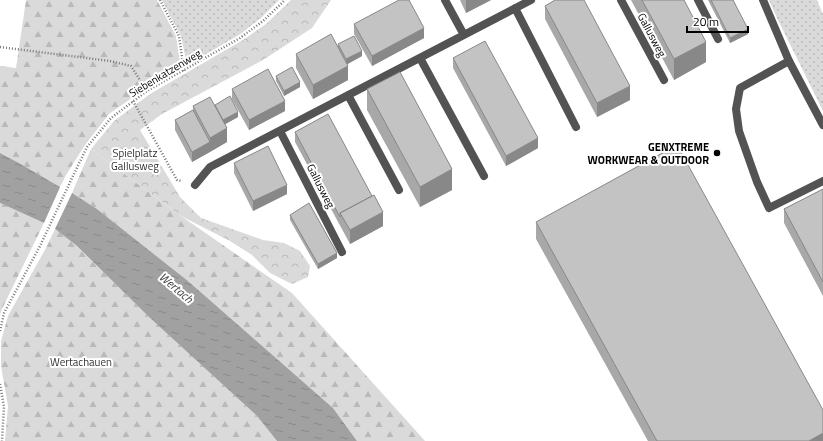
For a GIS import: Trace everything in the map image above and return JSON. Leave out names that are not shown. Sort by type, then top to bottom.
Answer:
[{"type":"street","points":[[445,0],[464,35]]},
{"type":"street","points":[[195,185],[210,167],[530,0]]},
{"type":"street","name":"Gallusweg","points":[[621,0],[664,80]]},
{"type":"street","points":[[698,0],[718,39]]},
{"type":"street","points":[[763,0],[789,61],[823,125]]},
{"type":"street","points":[[515,8],[576,127]]},
{"type":"street","points":[[420,58],[484,176]]},
{"type":"street","points":[[789,61],[740,88],[736,109],[739,131],[757,182],[769,208],[823,181]]},
{"type":"street","points":[[348,95],[399,190]]},
{"type":"street","name":"Gallusweg","points":[[280,131],[342,252]]},
{"type":"path","points":[[160,0],[179,36],[184,70]]},
{"type":"path","name":"Siebenkatzenweg","points":[[0,331],[4,313],[40,246],[87,147],[111,118],[147,91],[240,38],[263,21],[285,0]]},
{"type":"path","points":[[0,47],[110,61],[131,66],[147,91]]},
{"type":"path","points":[[133,101],[177,180],[195,185]]},
{"type":"path","points":[[0,384],[4,407],[2,441]]},
{"type":"green space","points":[[26,0],[157,0],[176,36],[181,69],[149,86],[109,114],[85,145],[60,187],[0,153],[0,66],[16,68]]},
{"type":"green space","points":[[162,0],[279,0],[261,18],[239,35],[187,65],[181,36]]},
{"type":"green space","name":"Spielplatz Gallusweg","points":[[291,0],[331,0],[312,28],[263,60],[162,114],[140,130],[180,197],[201,218],[263,240],[284,243],[300,251],[310,266],[308,277],[292,284],[270,273],[252,255],[230,241],[181,216],[91,149],[114,121],[150,94],[243,40],[266,24]]},
{"type":"green space","points":[[769,0],[817,0],[823,14],[823,111],[777,18]]},
{"type":"green space","points":[[91,149],[181,216],[292,293],[425,441],[357,441],[333,408],[188,281],[97,209],[72,193]]},
{"type":"green space","points":[[0,203],[44,223],[1,311],[0,316]]},
{"type":"green space","name":"Wertachauen","points":[[55,229],[77,246],[150,318],[257,416],[277,441],[5,441],[8,406],[1,366],[1,341],[8,316]]},
{"type":"water","name":"Wertach","points":[[0,153],[72,193],[97,209],[188,281],[333,408],[357,441],[277,441],[257,416],[150,318],[77,246],[55,229],[0,203]]},
{"type":"pier","points":[[61,185],[73,191],[54,231],[43,225]]},
{"type":"building","points":[[399,0],[409,0],[424,28],[372,56],[354,24]]},
{"type":"building","points":[[555,0],[584,0],[630,86],[597,103],[545,6]]},
{"type":"building","points":[[642,0],[684,0],[706,42],[674,59]]},
{"type":"building","points":[[711,0],[733,0],[748,29],[730,38]]},
{"type":"building","points":[[331,34],[348,66],[313,85],[296,54]]},
{"type":"building","points":[[354,36],[362,51],[346,59],[338,44]]},
{"type":"building","points":[[485,41],[538,138],[506,156],[453,58]]},
{"type":"building","points":[[292,67],[300,82],[284,91],[276,76]]},
{"type":"building","points":[[268,69],[285,101],[249,120],[232,89]]},
{"type":"building","points":[[400,72],[452,169],[420,187],[367,89]]},
{"type":"building","points":[[230,96],[238,112],[223,120],[215,105]]},
{"type":"building","points":[[210,97],[227,128],[210,138],[193,106]]},
{"type":"building","points":[[193,110],[210,142],[192,152],[175,120]]},
{"type":"building","points":[[328,114],[372,196],[340,213],[340,217],[295,132]]},
{"type":"building","points":[[677,145],[823,410],[823,433],[809,441],[657,441],[536,222]]},
{"type":"building","points":[[268,146],[287,185],[253,201],[234,163]]},
{"type":"building","points":[[823,189],[823,282],[784,209]]},
{"type":"building","points":[[374,195],[383,212],[350,230],[340,213]]},
{"type":"building","points":[[309,203],[337,253],[318,264],[290,215]]},
{"type":"place","name":"GENXTREME WORKWEAR & OUTDOOR","points":[[717,153]]}]
